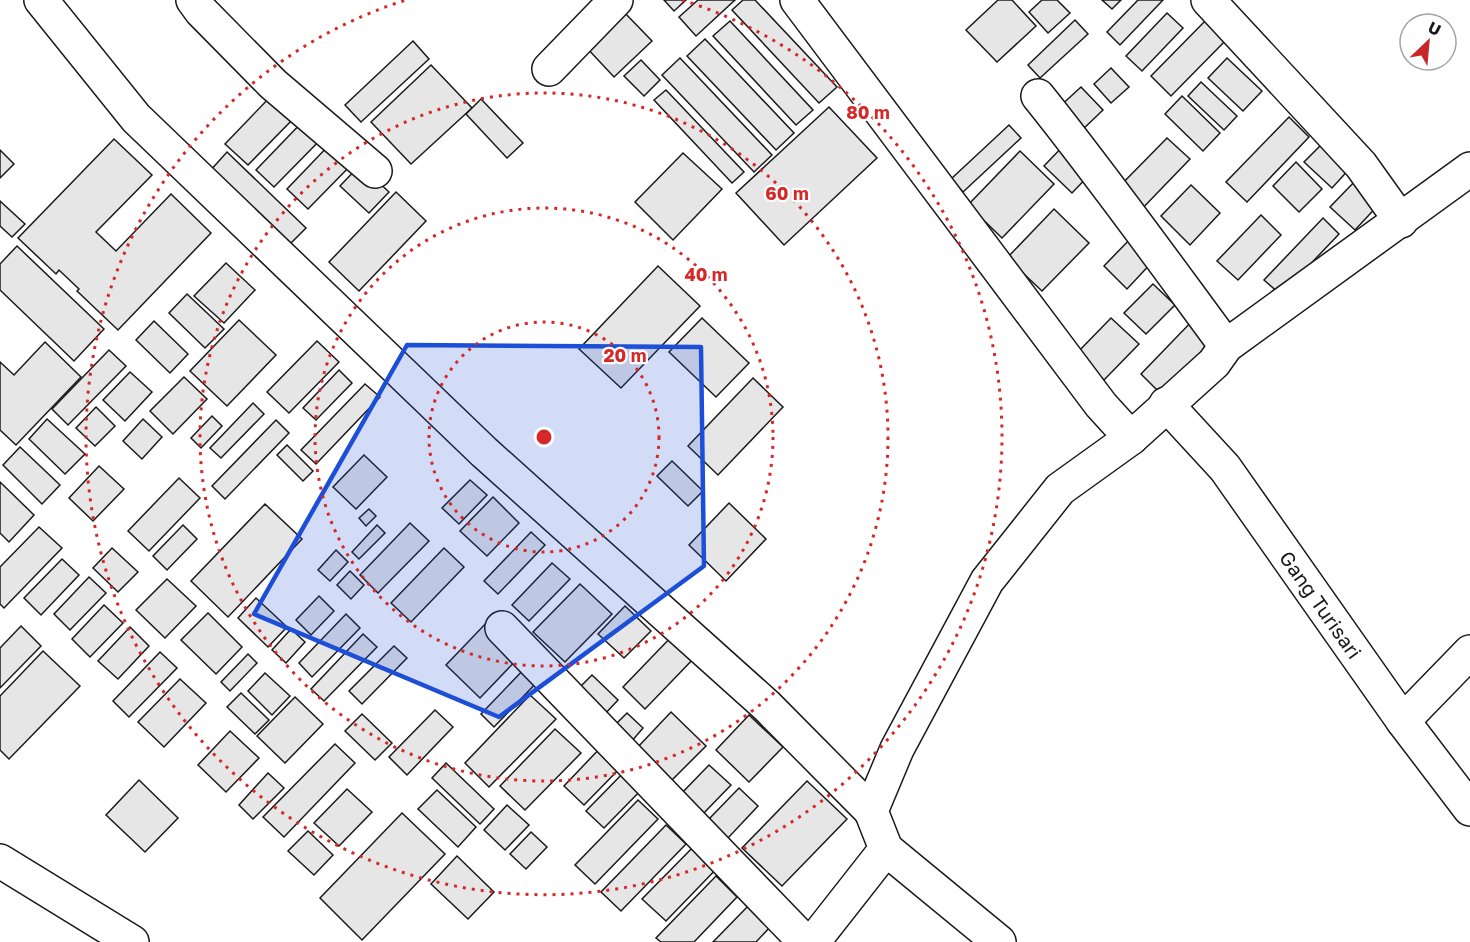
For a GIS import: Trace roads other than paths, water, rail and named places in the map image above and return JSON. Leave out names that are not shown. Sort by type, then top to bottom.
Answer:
[{"type":"main road","points":[[41,0],[136,118],[484,452],[767,706],[872,811],[886,849],[999,942]]},
{"type":"main road","points":[[193,0],[273,84],[375,171]]},
{"type":"main road","points":[[549,69],[616,0]]},
{"type":"main road","points":[[797,0],[1101,405],[1131,438]]},
{"type":"main road","points":[[1208,0],[1361,165],[1401,221]]},
{"type":"main road","points":[[1038,96],[1089,159],[1226,346]]},
{"type":"main road","points":[[872,811],[897,749],[987,581],[1060,489],[1131,438],[1214,363],[1226,346],[1470,169]]},
{"type":"main road","name":"Gang Turisari","points":[[1166,404],[1225,468],[1403,721],[1470,809]]},
{"type":"main road","points":[[502,628],[806,942]]},
{"type":"main road","points":[[1403,721],[1470,652]]},
{"type":"main road","points":[[813,942],[886,849]]},
{"type":"main road","points":[[0,861],[132,942]]}]
